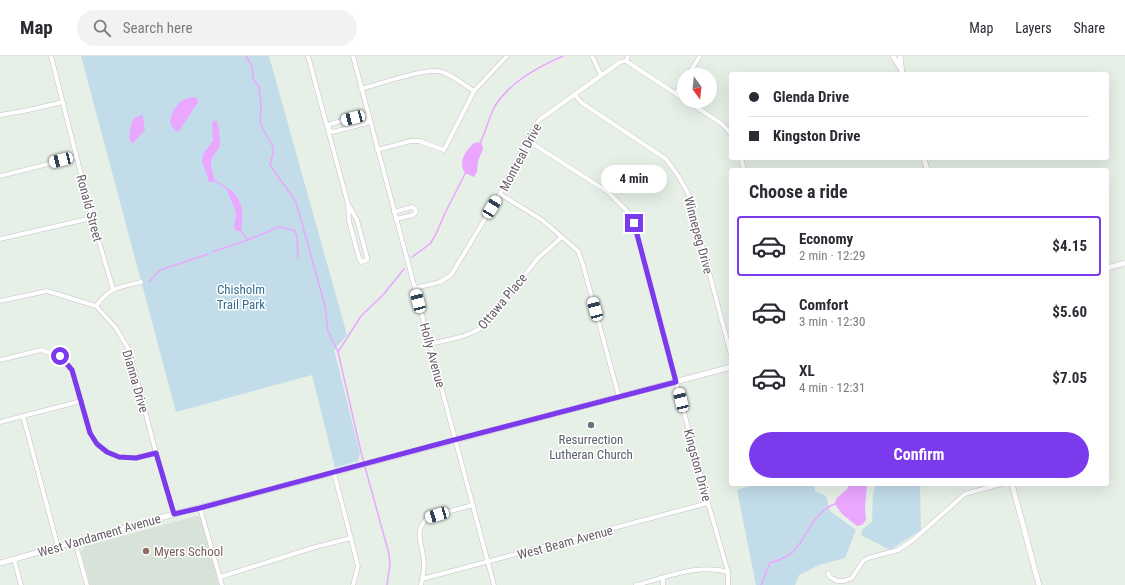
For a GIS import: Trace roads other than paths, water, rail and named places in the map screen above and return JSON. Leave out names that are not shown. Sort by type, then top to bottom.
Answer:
[{"type":"street","name":"Ronald Street","points":[[51,56],[92,218],[113,289]]},
{"type":"street","points":[[308,56],[348,204],[349,221],[359,258],[361,262],[364,262],[367,260],[367,257],[357,220],[348,204]]},
{"type":"street","name":"Holly Avenue","points":[[353,56],[494,585]]},
{"type":"street","points":[[378,150],[419,141],[444,150],[474,91],[507,56]]},
{"type":"street","points":[[592,56],[602,75]]},
{"type":"street","points":[[628,56],[626,60],[676,93]]},
{"type":"street","points":[[692,68],[700,56]]},
{"type":"street","points":[[893,56],[901,72]]},
{"type":"street","points":[[900,56],[900,68]]},
{"type":"street","name":"Montreal Drive","points":[[415,288],[440,282],[451,275],[500,194],[538,120],[620,62],[626,60]]},
{"type":"street","points":[[361,89],[434,70],[452,76],[474,91]]},
{"type":"street","name":"Winnepeg Drive","points":[[574,94],[582,103],[666,159],[678,174],[688,193],[729,347]]},
{"type":"street","points":[[0,115],[63,102]]},
{"type":"street","points":[[698,108],[722,124],[729,132]]},
{"type":"street","points":[[365,114],[369,117],[367,123],[333,132],[328,128],[330,124],[365,114]]},
{"type":"street","name":"Kingston Drive","points":[[527,140],[608,192],[630,214],[634,223],[708,503],[728,572],[728,585]]},
{"type":"street","points":[[0,176],[76,157]]},
{"type":"street","points":[[500,194],[542,220],[578,251],[619,396]]},
{"type":"street","points":[[394,212],[412,207],[416,212],[414,215],[396,219]]},
{"type":"street","points":[[0,239],[92,218]]},
{"type":"street","name":"Ottawa Place","points":[[430,344],[474,333],[481,328],[487,323],[538,258],[562,237]]},
{"type":"street","points":[[1109,267],[1125,263]]},
{"type":"street","points":[[0,301],[47,291],[96,306],[104,294],[113,289],[142,282]]},
{"type":"street","name":"Dianna Drive","points":[[96,306],[116,328],[129,350],[156,453],[174,514]]},
{"type":"street","points":[[0,360],[41,350],[60,356],[72,370],[90,433],[97,444],[107,452],[119,457],[136,458],[156,453]]},
{"type":"street","name":"West Vandament Avenue","points":[[0,563],[174,514],[729,368]]},
{"type":"street","points":[[0,422],[81,401]]},
{"type":"street","points":[[23,416],[58,547]]},
{"type":"street","points":[[334,473],[358,566],[352,585]]},
{"type":"street","points":[[828,573],[830,577],[837,581],[844,581],[852,578],[863,561],[868,558],[898,550],[913,540],[966,494],[994,486]]},
{"type":"street","points":[[1013,486],[1039,585]]},
{"type":"street","name":"West Beam Avenue","points":[[422,579],[708,503]]},
{"type":"street","points":[[421,585],[424,557],[418,536],[423,522],[428,517],[473,505]]},
{"type":"street","points":[[200,508],[222,585]]},
{"type":"street","points":[[220,577],[312,548],[351,538]]},
{"type":"street","points":[[75,542],[86,585]]},
{"type":"street","points":[[14,559],[21,585]]},
{"type":"street","points":[[636,585],[698,569],[721,570],[728,572]]},
{"type":"street","points":[[663,578],[663,585]]},
{"type":"waterway","points":[[246,56],[252,66],[253,79],[259,87],[261,104],[260,123],[273,147],[270,165],[296,202],[325,306],[328,331],[338,352],[362,456],[389,554],[390,564],[387,585]]},
{"type":"waterway","points":[[480,143],[495,106],[501,97],[534,70],[563,56]]},
{"type":"waterway","points":[[412,257],[430,244],[466,172]]},
{"type":"waterway","points":[[214,180],[226,188]]},
{"type":"waterway","points":[[212,252],[248,240],[279,227],[294,230],[297,236],[298,258]]},
{"type":"waterway","points":[[241,231],[248,240]]},
{"type":"waterway","points":[[149,282],[159,271],[208,254]]},
{"type":"waterway","points":[[338,352],[361,316],[383,295],[404,269]]},
{"type":"waterway","points":[[761,585],[770,563],[791,554],[816,518],[822,512],[837,503]]},
{"type":"place","name":"Resurrection Lutheran Church","points":[[591,425]]},
{"type":"place","name":"Myers School","points":[[146,551]]},
{"type":"park label","name":"Chisholm Trail Park","points":[[241,296]]}]
